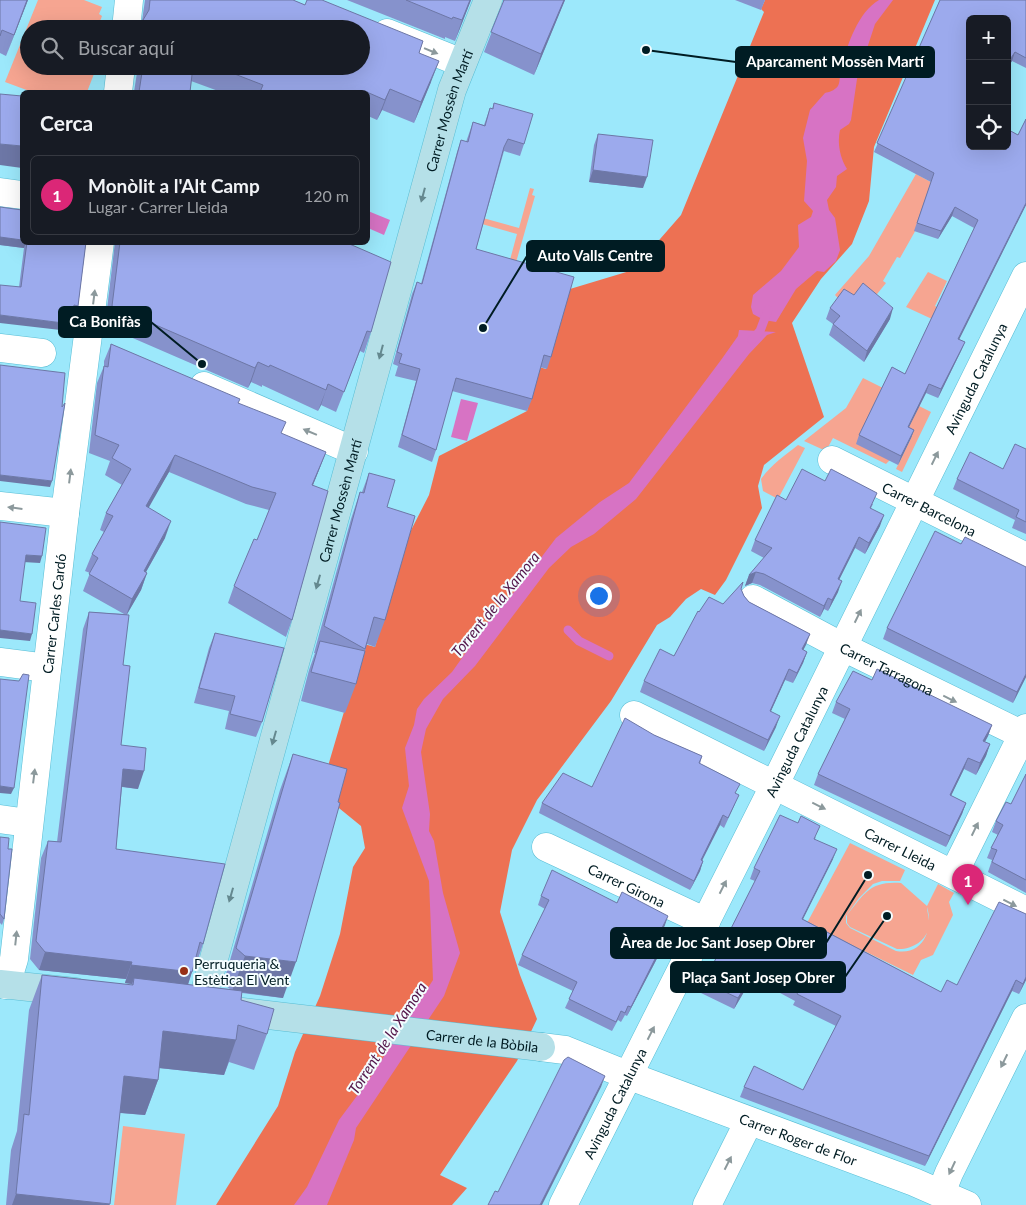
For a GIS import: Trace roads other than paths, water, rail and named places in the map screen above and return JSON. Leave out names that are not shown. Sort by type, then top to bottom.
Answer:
[{"type":"street","points":[[127,20],[129,0]]},
{"type":"street","name":"Carrer Mossèn Martí","points":[[201,1006],[354,450],[391,269],[452,90],[488,0]]},
{"type":"street","points":[[370,26],[462,63]]},
{"type":"street","points":[[118,90],[120,75]]},
{"type":"street","points":[[0,192],[20,195]]},
{"type":"street","name":"Carrer Carles Cardó","points":[[2,986],[14,959],[28,823],[65,513],[100,245]]},
{"type":"street","name":"Avinguda Catalunya","points":[[563,1205],[775,784],[1026,276]]},
{"type":"street","points":[[89,337],[115,348]]},
{"type":"street","points":[[0,348],[42,353]]},
{"type":"street","points":[[179,375],[354,450]]},
{"type":"street","name":"Carrer Barcelona","points":[[832,460],[1026,557]]},
{"type":"street","points":[[0,506],[65,513]]},
{"type":"street","name":"Carrer Tarragona","points":[[753,599],[843,647],[1024,731]]},
{"type":"street","points":[[0,662],[47,668]]},
{"type":"street","points":[[634,715],[775,784]]},
{"type":"street","points":[[954,873],[1024,731]]},
{"type":"street","name":"Carrer Lleida","points":[[775,784],[1026,911]]},
{"type":"street","points":[[0,819],[28,823]]},
{"type":"street","name":"Carrer Girona","points":[[546,847],[706,922]]},
{"type":"street","points":[[2,986],[97,995]]},
{"type":"street","name":"Carrer de la Bòbila","points":[[173,1003],[541,1046],[565,1050],[627,1075]]},
{"type":"street","points":[[941,1193],[949,1173],[1026,1018]]},
{"type":"street","name":"Carrer Roger de Flor","points":[[627,1075],[941,1193],[967,1205]]},
{"type":"street","points":[[707,1205],[749,1121]]},
{"type":"waterway","name":"Torrent de la Xamora","points":[[752,340],[760,331],[768,310]]},
{"type":"waterway","points":[[568,630],[579,641],[609,656]]},
{"type":"place","name":"Aparcament Mossèn Martí","points":[[646,50]]},
{"type":"place","name":"Auto Valls Centre","points":[[483,328]]},
{"type":"place","name":"Ca Bonifàs","points":[[202,364]]},
{"type":"place","name":"Àrea de Joc Sant Josep Obrer","points":[[868,875]]},
{"type":"place","name":"Monòlit a l'Alt Camp","points":[[968,905]]},
{"type":"place","name":"Plaça Sant Josep Obrer","points":[[887,916]]},
{"type":"place","name":"Perruqueria & Estètica El Vent","points":[[184,971]]}]
